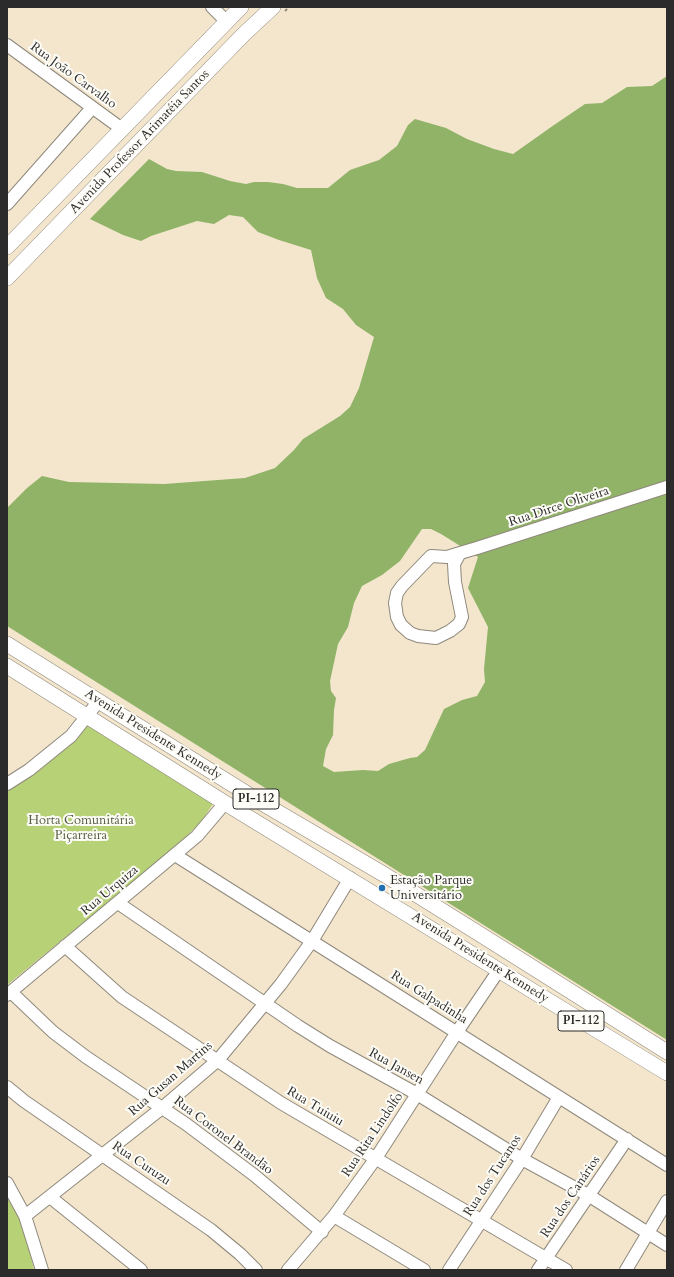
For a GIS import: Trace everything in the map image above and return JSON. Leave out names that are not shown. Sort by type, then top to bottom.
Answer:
[{"type":"main road","name":"Avenida Professor Arimatéia Santos","points":[[7,248],[241,7]]},
{"type":"main road","name":"Avenida Professor Arimatéia Santos","points":[[7,278],[244,34],[273,7]]},
{"type":"main road","points":[[144,106],[129,130],[118,142],[116,148],[121,150],[128,147],[154,120],[173,108]]},
{"type":"main road","points":[[58,195],[75,184],[100,160],[104,159],[107,163],[92,180],[75,208]]},
{"type":"main road","name":"Avenida Presidente Kennedy","points":[[7,644],[262,803],[392,879],[667,1052]]},
{"type":"main road","name":"Avenida Presidente Kennedy","points":[[7,666],[225,803],[667,1073]]},
{"type":"main road","points":[[590,1027],[601,1010]]},
{"type":"main road","points":[[633,1053],[642,1037]]},
{"type":"street","points":[[212,7],[226,21]]},
{"type":"street","name":"Rua João Carvalho","points":[[7,46],[122,129]]},
{"type":"street","points":[[7,204],[92,108]]},
{"type":"street","name":"Rua Dirce Oliveira","points":[[460,553],[454,564],[455,582],[462,617],[459,624],[450,631],[436,638],[418,636],[410,633],[401,625],[396,617],[395,604],[397,593],[431,556],[447,557],[667,487]]},
{"type":"street","points":[[7,784],[29,770],[71,736],[98,702]]},
{"type":"street","name":"Rua Urquiza","points":[[9,993],[197,836],[225,803]]},
{"type":"street","name":"Rua Galpadinha","points":[[175,854],[667,1165]]},
{"type":"street","name":"Rua Gusan Martins","points":[[25,1216],[162,1108],[218,1060],[266,1003],[312,941],[350,878]]},
{"type":"street","name":"Rua Jansen","points":[[118,903],[298,1026],[330,1046],[417,1094],[522,1159],[588,1196],[667,1245]]},
{"type":"street","name":"Rua Tuiuiu","points":[[65,946],[122,997],[281,1103],[566,1270]]},
{"type":"street","name":"Rua Rita Lindolfo","points":[[288,1270],[322,1232],[376,1158],[457,1032],[500,970]]},
{"type":"street","name":"Rua Coronel Brandão","points":[[9,993],[53,1032],[86,1057],[186,1124],[254,1175],[322,1232]]},
{"type":"street","name":"Rua Curuzu","points":[[7,1087],[24,1101],[211,1230],[240,1254],[256,1270]]},
{"type":"street","name":"Rua dos Tucanos","points":[[449,1270],[522,1159],[559,1097]]},
{"type":"street","name":"Rua dos Canários","points":[[538,1270],[627,1139]]},
{"type":"street","points":[[7,1184],[25,1216],[42,1270]]},
{"type":"street","points":[[50,1197],[141,1270]]},
{"type":"street","points":[[626,1270],[667,1201]]},
{"type":"street","points":[[334,1216],[424,1270]]},
{"type":"green space","points":[[667,76],[667,1040],[7,626],[7,508],[27,488],[42,476],[69,482],[164,484],[245,478],[275,468],[303,439],[340,416],[350,407],[359,388],[374,337],[356,325],[343,309],[326,298],[317,278],[311,250],[258,232],[243,217],[229,215],[214,224],[197,221],[151,236],[141,241],[123,235],[90,219],[149,159],[167,169],[176,171],[202,172],[230,181],[246,184],[254,182],[268,182],[297,188],[328,188],[350,170],[379,160],[397,146],[408,125],[415,119],[446,128],[467,139],[513,154],[585,104],[602,103],[627,87],[652,86]],"holes":[[[422,529],[431,529],[478,557],[468,588],[488,627],[484,669],[485,682],[477,696],[462,700],[444,709],[425,750],[417,757],[389,764],[378,771],[363,770],[334,772],[323,766],[326,749],[333,735],[336,698],[331,691],[330,681],[338,644],[348,627],[354,603],[362,586],[382,575],[400,561]]]},
{"type":"green space","name":"Horta Comunitária Piçarreira","points":[[87,723],[214,802],[201,822],[172,850],[7,985],[7,788],[55,757]]},
{"type":"green space","points":[[7,1192],[23,1221],[34,1270],[7,1270]]},
{"type":"place","name":"Estação Parque Universitário","points":[[382,888]]}]
